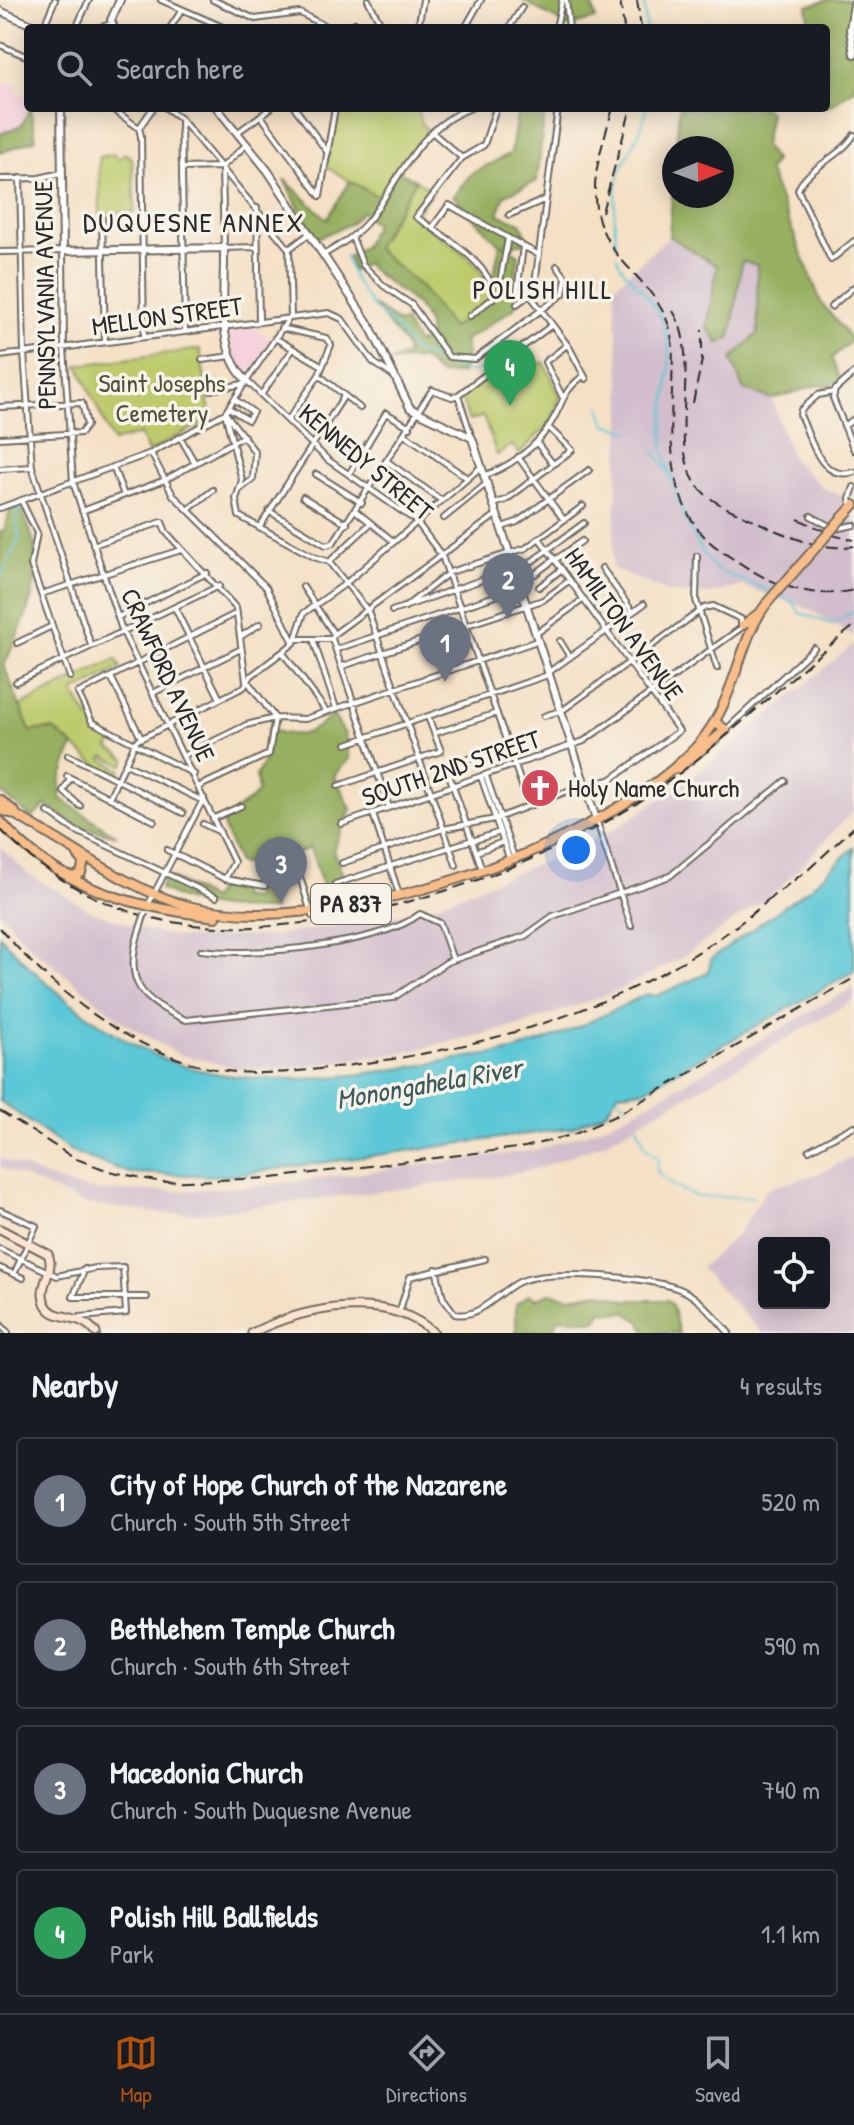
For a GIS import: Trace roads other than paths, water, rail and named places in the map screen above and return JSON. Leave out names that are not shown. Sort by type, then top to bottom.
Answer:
[{"type":"main road","name":"PA 837","points":[[720,725],[755,616],[853,506]]},
{"type":"main road","name":"PA 837","points":[[0,800],[25,820],[150,901],[191,911],[247,920],[312,913],[420,893],[512,860],[596,820],[676,769],[720,725],[770,599]]},
{"type":"main road","points":[[751,634],[741,623],[755,616]]},
{"type":"main road","points":[[676,769],[720,725]]},
{"type":"main road","name":"PA 837","points":[[0,816],[54,870],[103,894],[231,914],[312,913],[399,894],[512,860]]},
{"type":"main road","points":[[0,816],[25,820]]},
{"type":"main road","points":[[0,816],[78,855],[150,901]]},
{"type":"main road","points":[[0,816],[23,842],[62,873],[78,876],[84,869]]},
{"type":"main road","points":[[78,855],[84,862],[90,885],[103,894]]},
{"type":"main road","points":[[0,1231],[48,1254],[49,1273],[43,1296],[46,1306],[55,1315],[80,1317],[95,1331]]},
{"type":"main road","points":[[252,1333],[285,1319],[355,1306],[381,1307],[399,1313],[434,1333]]},
{"type":"street","points":[[43,24],[55,0]]},
{"type":"street","points":[[78,24],[89,0]]},
{"type":"street","points":[[114,24],[120,0]]},
{"type":"street","points":[[161,0],[215,24]]},
{"type":"street","points":[[213,0],[255,19],[270,20],[300,13],[321,24]]},
{"type":"street","points":[[368,0],[381,24]]},
{"type":"street","points":[[419,24],[423,0]]},
{"type":"street","points":[[467,24],[481,0]]},
{"type":"street","points":[[557,24],[564,0]]},
{"type":"street","points":[[564,0],[568,24]]},
{"type":"street","points":[[854,4],[850,24],[854,54]]},
{"type":"street","points":[[511,24],[522,7]]},
{"type":"street","points":[[173,24],[182,10]]},
{"type":"street","points":[[0,11],[31,24]]},
{"type":"street","points":[[0,45],[24,55]]},
{"type":"street","name":"PENNSYLVANIA AVENUE","points":[[61,112],[64,348],[73,482]]},
{"type":"street","points":[[117,112],[139,128]]},
{"type":"street","points":[[144,336],[139,128],[150,112]]},
{"type":"street","points":[[0,508],[151,453],[227,411],[291,317],[289,249],[257,206],[171,112]]},
{"type":"street","points":[[220,112],[268,171],[370,326],[401,395],[419,415],[472,438]]},
{"type":"street","points":[[236,134],[266,112]]},
{"type":"street","points":[[298,112],[328,153]]},
{"type":"street","points":[[261,116],[320,196],[335,112]]},
{"type":"street","points":[[323,255],[352,237],[373,215],[413,153],[432,132],[461,112]]},
{"type":"street","points":[[470,316],[493,298],[494,290],[471,256],[416,217],[462,158],[484,145],[495,112]]},
{"type":"street","points":[[517,304],[530,296],[539,255],[557,112]]},
{"type":"street","points":[[181,119],[185,331]]},
{"type":"street","points":[[432,132],[462,158]]},
{"type":"street","points":[[854,135],[841,154],[807,176],[799,187],[831,260],[854,241]]},
{"type":"street","points":[[182,168],[222,167],[246,145]]},
{"type":"street","points":[[222,167],[226,327],[233,367],[245,382]]},
{"type":"street","points":[[0,179],[41,177],[62,172]]},
{"type":"street","points":[[20,178],[24,353],[32,467],[72,585],[83,630],[91,645]]},
{"type":"street","points":[[509,215],[546,199]]},
{"type":"street","points":[[432,228],[449,205],[539,255]]},
{"type":"street","points":[[257,206],[259,321]]},
{"type":"street","points":[[102,218],[105,342]]},
{"type":"street","points":[[289,249],[309,234]]},
{"type":"street","points":[[352,237],[363,265],[412,305],[449,357],[475,359],[566,290],[564,273],[557,266]]},
{"type":"street","points":[[500,282],[508,238]]},
{"type":"street","points":[[0,252],[257,247]]},
{"type":"street","points":[[483,476],[518,457],[536,442],[548,427],[562,396],[584,378],[567,344],[530,296],[517,290],[523,247]]},
{"type":"street","points":[[831,307],[854,287]]},
{"type":"street","name":"MELLON STREET","points":[[0,356],[329,313],[351,328],[373,362],[392,375]]},
{"type":"street","points":[[269,511],[326,545],[333,543],[419,415],[432,390],[452,397],[458,395],[552,325]]},
{"type":"street","points":[[281,328],[328,339],[330,348],[319,375],[288,420]]},
{"type":"street","points":[[275,338],[321,365]]},
{"type":"street","points":[[562,396],[545,362],[567,344]]},
{"type":"street","points":[[261,395],[293,349]]},
{"type":"street","points":[[202,360],[231,356]]},
{"type":"street","points":[[854,373],[834,392],[815,397],[801,410],[800,415],[825,468],[839,475],[854,472]]},
{"type":"street","points":[[319,375],[360,408]]},
{"type":"street","points":[[210,390],[245,382]]},
{"type":"street","name":"KENNEDY STREET","points":[[245,382],[349,474],[416,521],[442,556],[529,806]]},
{"type":"street","points":[[834,392],[833,403],[854,450]]},
{"type":"street","points":[[458,395],[631,926]]},
{"type":"street","points":[[259,528],[344,396]]},
{"type":"street","points":[[227,411],[248,420],[253,412],[234,399]]},
{"type":"street","points":[[0,407],[85,404],[86,430],[69,434],[0,438]]},
{"type":"street","points":[[227,411],[255,452],[257,463],[253,479],[239,491]]},
{"type":"street","points":[[227,411],[242,480],[236,504],[239,516],[329,562],[368,611],[456,865]]},
{"type":"street","points":[[349,474],[386,413],[410,427]]},
{"type":"street","points":[[844,426],[854,419]]},
{"type":"street","points":[[493,505],[506,500],[573,449],[548,427]]},
{"type":"street","points":[[406,435],[467,478]]},
{"type":"street","points":[[82,511],[165,480],[244,436]]},
{"type":"street","points":[[180,437],[195,464]]},
{"type":"street","points":[[536,442],[553,464]]},
{"type":"street","points":[[151,453],[173,495],[266,587],[295,641]]},
{"type":"street","points":[[518,457],[564,520]]},
{"type":"street","points":[[388,462],[441,500]]},
{"type":"street","points":[[113,466],[124,495]]},
{"type":"street","points":[[0,469],[32,467]]},
{"type":"street","points":[[109,798],[135,744],[141,738],[220,699],[247,682],[295,641],[304,613],[345,584],[481,467]]},
{"type":"street","points":[[500,528],[517,522],[589,470]]},
{"type":"street","points":[[316,474],[362,503]]},
{"type":"street","name":"CRAWFORD AVENUE","points":[[73,482],[122,630],[200,786],[203,799],[234,862],[225,879]]},
{"type":"street","points":[[444,518],[486,484]]},
{"type":"street","points":[[853,506],[850,499],[854,487]]},
{"type":"street","points":[[189,509],[213,490]]},
{"type":"street","points":[[303,497],[347,524]]},
{"type":"street","points":[[22,502],[37,533],[31,565],[50,627],[70,677]]},
{"type":"street","points":[[405,607],[450,572],[526,548],[583,506]]},
{"type":"street","points":[[356,511],[393,541]]},
{"type":"street","points":[[295,641],[314,642],[333,636],[496,515]]},
{"type":"street","points":[[811,516],[838,530],[854,525]]},
{"type":"street","points":[[93,545],[162,522],[166,532],[219,586],[237,613],[247,682],[275,718],[269,754],[200,786]]},
{"type":"street","points":[[329,562],[371,523]]},
{"type":"street","points":[[531,562],[584,523]]},
{"type":"street","name":"HAMILTON AVENUE","points":[[539,538],[679,731],[610,780],[585,787]]},
{"type":"street","points":[[535,574],[582,541]]},
{"type":"street","points":[[40,594],[184,550]]},
{"type":"street","points":[[697,556],[695,592],[717,668]]},
{"type":"street","points":[[602,568],[632,611]]},
{"type":"street","points":[[392,611],[513,569]]},
{"type":"street","points":[[539,587],[562,569]]},
{"type":"street","points":[[118,617],[207,573]]},
{"type":"street","points":[[343,666],[543,600],[570,580]]},
{"type":"street","points":[[16,682],[219,586]]},
{"type":"street","points":[[303,587],[333,636],[390,808]]},
{"type":"street","points":[[337,649],[519,588]]},
{"type":"street","points":[[185,755],[246,725],[275,718],[297,721],[536,638],[584,599]]},
{"type":"street","points":[[347,744],[548,674],[644,604]]},
{"type":"street","points":[[544,716],[560,710],[699,611],[710,606],[741,623]]},
{"type":"street","points":[[175,608],[220,699]]},
{"type":"street","points":[[194,774],[92,722],[78,693],[237,613]]},
{"type":"street","name":"SOUTH 2ND STREET","points":[[341,824],[572,746],[651,693],[741,623]]},
{"type":"street","points":[[240,637],[260,624]]},
{"type":"street","points":[[17,643],[50,627]]},
{"type":"street","points":[[560,641],[570,657]]},
{"type":"street","points":[[314,642],[336,708]]},
{"type":"street","points":[[720,725],[814,648]]},
{"type":"street","points":[[153,693],[241,649]]},
{"type":"street","points":[[283,653],[326,711]]},
{"type":"street","points":[[111,677],[141,738]]},
{"type":"street","points":[[434,733],[497,713]]},
{"type":"street","points":[[338,786],[441,751],[428,717]]},
{"type":"street","points":[[463,761],[508,745]]},
{"type":"street","points":[[68,755],[183,813]]},
{"type":"street","points":[[126,764],[203,799],[170,851],[138,935],[131,964],[136,984],[177,1017],[193,1022],[386,1000],[453,960],[521,937],[549,917],[675,872],[785,781]]},
{"type":"street","points":[[447,769],[482,869]]},
{"type":"street","points":[[484,777],[512,860]]},
{"type":"street","points":[[80,806],[63,791],[69,778],[154,821]]},
{"type":"street","points":[[342,863],[585,787]]},
{"type":"street","points":[[214,818],[241,806]]},
{"type":"street","points":[[48,812],[74,830],[216,897]]},
{"type":"street","points":[[373,814],[399,894]]},
{"type":"street","points":[[497,817],[503,842],[512,860]]},
{"type":"street","points":[[203,824],[220,832]]},
{"type":"street","points":[[335,884],[500,832]]},
{"type":"street","points":[[476,852],[503,842]]},
{"type":"street","points":[[170,851],[225,879],[265,886]]},
{"type":"street","points":[[296,864],[312,913]]},
{"type":"street","points":[[201,950],[240,953],[379,936],[420,914],[440,923],[453,960]]},
{"type":"street","points":[[809,1150],[854,1126]]},
{"type":"street","points":[[0,1210],[36,1226],[14,1274]]},
{"type":"street","points":[[0,1249],[57,1276],[85,1269],[123,1267],[126,1313],[80,1317]]},
{"type":"street","points":[[399,1313],[410,1277],[485,1259]]},
{"type":"street","points":[[0,1268],[23,1278]]},
{"type":"street","points":[[85,1269],[73,1297],[147,1297]]},
{"type":"street","points":[[436,1269],[443,1298],[455,1314],[475,1313],[522,1280],[560,1274],[664,1284],[686,1291],[729,1333]]},
{"type":"street","points":[[0,1324],[8,1333]]},
{"type":"water","name":"Monongahela River","points":[[854,847],[854,971],[643,1090],[618,1093],[607,1111],[571,1128],[226,1176],[130,1173],[72,1152],[0,1101],[0,936],[41,977],[90,1017],[117,1035],[172,1062],[231,1076],[264,1079],[365,1074],[529,1046],[581,1026],[647,994],[656,996],[708,973],[711,959],[811,887]]},
{"type":"waterway","points":[[644,0],[646,24]]},
{"type":"waterway","points":[[616,244],[618,181],[646,112]]},
{"type":"waterway","points":[[345,256],[354,279],[371,305],[401,333],[412,350],[470,373],[483,368]]},
{"type":"waterway","points":[[617,257],[662,320],[669,357],[663,431],[667,464],[680,506],[698,545],[718,571]]},
{"type":"waterway","points":[[599,405],[606,424],[631,432]]},
{"type":"waterway","points":[[654,451],[673,479]]},
{"type":"waterway","points":[[0,578],[19,539],[16,513],[21,507]]},
{"type":"waterway","points":[[720,572],[771,591]]},
{"type":"waterway","points":[[780,595],[793,602],[800,613],[832,624],[854,611]]},
{"type":"waterway","points":[[615,1096],[628,1105]]},
{"type":"waterway","points":[[637,1126],[645,1147],[658,1158],[657,1172],[673,1186],[697,1197],[753,1197]]},
{"type":"railway","points":[[620,0],[623,24]]},
{"type":"railway","points":[[637,0],[640,24]]},
{"type":"railway","points":[[612,112],[597,171],[596,209],[612,247],[651,294],[669,326],[673,350],[672,449],[684,505],[693,522],[710,542],[761,576],[800,590],[827,593],[854,590]]},
{"type":"railway","points":[[602,212],[630,112]]},
{"type":"railway","points":[[673,311],[682,332],[685,356],[686,456],[692,477],[705,494],[724,507],[793,538],[830,547],[854,546]]},
{"type":"railway","points":[[693,403],[702,360],[702,330]]},
{"type":"railway","points":[[798,519],[836,536],[854,540]]},
{"type":"railway","points":[[0,829],[39,863],[82,891],[153,918],[234,927],[293,924],[355,914],[417,899],[479,879],[592,830],[639,802],[695,761],[854,626]]},
{"type":"railway","points":[[765,902],[809,869],[854,827]]},
{"type":"railway","points":[[0,928],[65,993],[90,1012],[144,1044],[201,1066],[238,1072],[276,1073],[409,1056],[465,1045],[575,1012],[628,990],[678,964],[727,933],[772,897]]},
{"type":"railway","points":[[0,1111],[74,1158],[109,1171],[161,1182],[272,1178],[525,1147],[575,1134],[617,1115],[854,978]]},
{"type":"place","name":"Polish Hill Ballfields","points":[[510,406]]},
{"type":"place","name":"Bethlehem Temple Church","points":[[508,619]]},
{"type":"place","name":"City of Hope Church of the Nazarene","points":[[445,682]]},
{"type":"place","name":"Holy Name Church","points":[[540,788]]},
{"type":"place","name":"Macedonia Church","points":[[281,903]]},
{"type":"district","name":"DUQUESNE ANNEX","points":[[194,222]]},
{"type":"district","name":"POLISH HILL","points":[[543,289]]},
{"type":"park label","name":"Saint Josephs Cemetery","points":[[162,398]]}]
